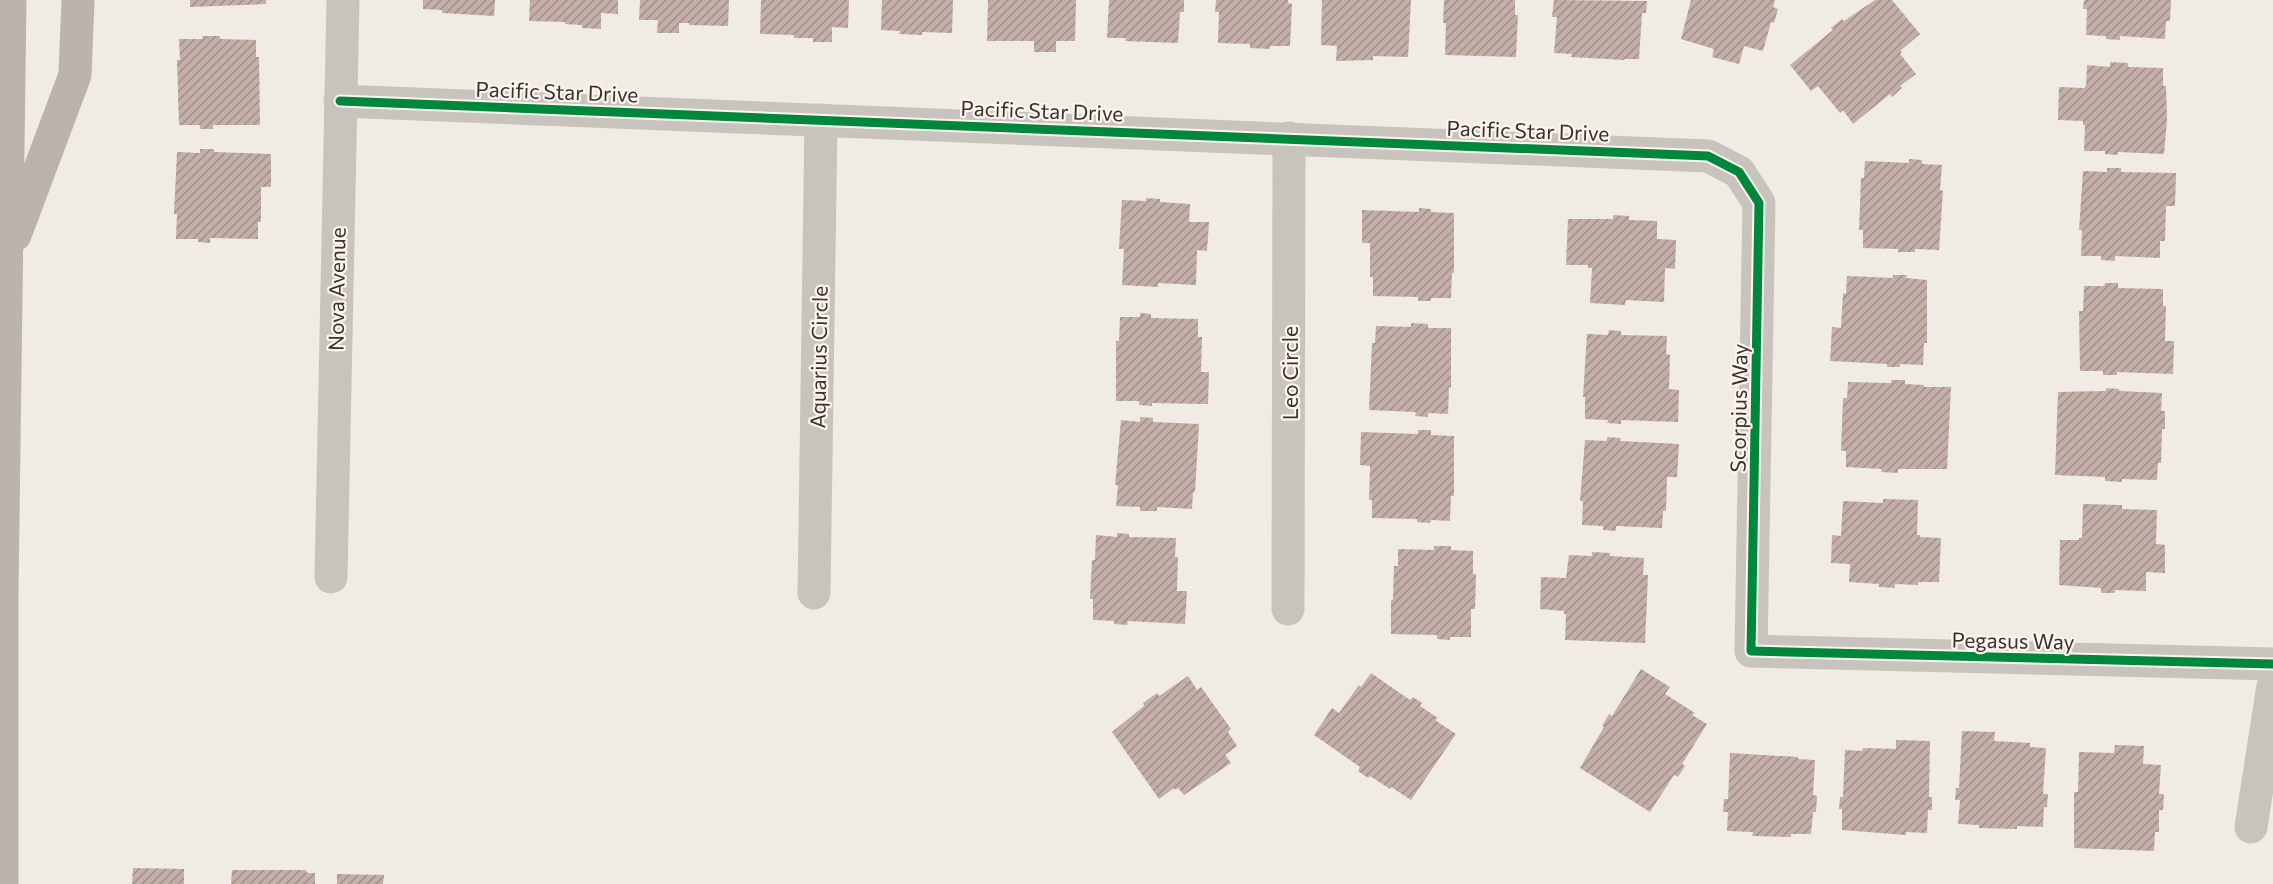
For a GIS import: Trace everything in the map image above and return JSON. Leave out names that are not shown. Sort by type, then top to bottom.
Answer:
[{"type":"main road","points":[[2,884],[1,592],[10,0]]},
{"type":"main road","points":[[7,257],[75,75],[78,0]]},
{"type":"street","name":"Nova Avenue","points":[[331,577],[343,0]]},
{"type":"street","name":"Pacific Star Drive","points":[[340,101],[1708,156],[1739,172]]},
{"type":"street","name":"Aquarius Circle","points":[[814,593],[821,120]]},
{"type":"street","name":"Leo Circle","points":[[1288,609],[1289,138]]},
{"type":"street","name":"Scorpius Way","points":[[1739,172],[1759,203],[1751,651]]},
{"type":"street","name":"Pegasus Way","points":[[1751,651],[2273,664]]},
{"type":"street","points":[[2252,827],[2273,686]]},
{"type":"building","points":[[190,0],[266,0],[266,4],[190,7]]},
{"type":"building","points":[[423,0],[495,0],[494,16],[442,13],[442,10],[423,9]]},
{"type":"building","points":[[530,0],[618,0],[618,14],[601,13],[601,29],[582,28],[582,25],[565,24],[565,22],[529,21]]},
{"type":"building","points":[[640,0],[729,0],[728,26],[679,23],[679,33],[657,33],[658,20],[639,20]]},
{"type":"building","points":[[761,0],[849,0],[848,28],[832,27],[832,42],[813,42],[813,38],[794,38],[794,35],[760,34]]},
{"type":"building","points":[[882,0],[953,0],[952,33],[922,32],[922,35],[881,30]]},
{"type":"building","points":[[988,0],[1076,0],[1075,41],[1056,41],[1056,52],[1034,52],[1034,41],[987,41]]},
{"type":"building","points":[[1109,0],[1184,0],[1184,12],[1180,12],[1178,43],[1107,38]]},
{"type":"building","points":[[1216,0],[1288,0],[1288,3],[1292,4],[1290,46],[1270,46],[1270,49],[1250,48],[1250,44],[1218,43],[1219,12],[1215,12]]},
{"type":"building","points":[[1322,0],[1411,0],[1408,57],[1373,56],[1373,60],[1336,61],[1337,46],[1321,45]]},
{"type":"building","points":[[1444,0],[1515,0],[1515,15],[1518,15],[1516,57],[1445,55]]},
{"type":"building","points":[[1554,0],[1647,1],[1646,13],[1642,13],[1639,59],[1571,57],[1572,54],[1554,53],[1557,17],[1552,17]]},
{"type":"building","points":[[1691,0],[1775,0],[1773,7],[1778,9],[1774,23],[1771,22],[1763,51],[1744,46],[1739,64],[1712,57],[1714,49],[1681,39]]},
{"type":"building","points":[[1875,0],[1892,0],[1920,34],[1900,51],[1916,74],[1900,86],[1902,88],[1892,97],[1890,94],[1853,124],[1843,110],[1840,113],[1818,86],[1811,91],[1790,65],[1833,30],[1831,28],[1842,19],[1844,21]]},
{"type":"building","points":[[2084,0],[2171,0],[2170,21],[2166,21],[2165,39],[2120,36],[2120,40],[2106,39],[2106,36],[2086,35],[2087,9],[2083,9]]},
{"type":"building","points":[[202,36],[256,40],[256,57],[259,57],[260,125],[213,125],[213,129],[200,129],[200,125],[179,125],[177,60],[180,60],[179,39],[203,39]]},
{"type":"building","points":[[2110,62],[2128,63],[2128,67],[2163,68],[2167,120],[2164,154],[2118,152],[2118,155],[2105,154],[2105,151],[2084,151],[2085,125],[2083,121],[2058,120],[2059,87],[2084,88],[2087,65],[2110,67]]},
{"type":"building","points":[[200,149],[214,149],[214,152],[271,154],[271,187],[261,187],[261,222],[258,222],[258,239],[210,238],[210,243],[198,242],[198,239],[176,239],[177,214],[174,214],[177,152],[200,153]]},
{"type":"building","points":[[1909,159],[1922,160],[1922,164],[1942,165],[1940,190],[1943,191],[1939,250],[1915,249],[1915,252],[1898,252],[1898,249],[1863,248],[1863,230],[1859,230],[1861,178],[1864,178],[1865,161],[1909,163]]},
{"type":"building","points":[[2107,168],[2121,168],[2121,172],[2176,173],[2175,206],[2166,206],[2165,241],[2160,241],[2160,258],[2115,256],[2115,261],[2101,260],[2101,256],[2081,256],[2082,230],[2079,230],[2083,171],[2107,172]]},
{"type":"building","points":[[1146,198],[1160,199],[1160,202],[1190,204],[1189,222],[1209,222],[1207,251],[1197,250],[1196,285],[1158,283],[1158,287],[1122,285],[1124,249],[1119,249],[1122,200],[1146,201]]},
{"type":"building","points":[[1419,208],[1431,209],[1431,212],[1454,213],[1454,273],[1452,273],[1451,298],[1431,298],[1431,301],[1418,301],[1418,297],[1373,296],[1373,277],[1370,277],[1370,243],[1362,243],[1362,210],[1419,212]]},
{"type":"building","points":[[1613,215],[1629,216],[1629,220],[1657,221],[1657,239],[1676,240],[1675,269],[1665,268],[1664,302],[1626,300],[1625,305],[1590,303],[1592,268],[1588,268],[1588,265],[1566,265],[1568,219],[1613,219]]},
{"type":"building","points":[[1893,275],[1907,275],[1906,278],[1927,280],[1927,343],[1924,343],[1923,365],[1900,364],[1900,367],[1887,367],[1887,364],[1830,361],[1832,327],[1841,328],[1843,293],[1846,294],[1847,276],[1893,278]]},
{"type":"building","points":[[2105,283],[2118,283],[2118,288],[2163,289],[2163,306],[2166,306],[2165,341],[2174,341],[2173,374],[2117,372],[2117,375],[2103,375],[2103,371],[2080,371],[2079,311],[2083,311],[2084,286],[2104,286]]},
{"type":"building","points":[[1140,313],[1151,314],[1151,318],[1198,319],[1198,337],[1202,337],[1201,372],[1209,372],[1208,404],[1152,403],[1152,406],[1139,405],[1139,401],[1116,401],[1116,341],[1119,341],[1120,317],[1140,317]]},
{"type":"building","points":[[1411,323],[1428,324],[1428,328],[1451,328],[1451,388],[1449,387],[1448,414],[1428,413],[1428,417],[1415,416],[1416,412],[1369,410],[1372,343],[1375,343],[1376,326],[1411,327]]},
{"type":"building","points":[[1609,330],[1621,331],[1621,335],[1667,336],[1666,354],[1670,355],[1669,389],[1679,390],[1678,422],[1621,420],[1621,424],[1607,423],[1608,420],[1585,419],[1585,397],[1583,397],[1587,334],[1608,335]]},
{"type":"building","points":[[1891,380],[1905,380],[1905,384],[1924,385],[1924,387],[1951,387],[1947,469],[1898,469],[1898,473],[1881,472],[1882,469],[1846,467],[1846,451],[1841,451],[1843,398],[1847,398],[1848,382],[1891,383]]},
{"type":"building","points":[[2106,388],[2119,389],[2119,391],[2162,393],[2161,411],[2165,411],[2165,429],[2162,429],[2161,463],[2158,463],[2157,480],[2122,479],[2122,482],[2105,481],[2105,477],[2055,475],[2058,392],[2106,391]]},
{"type":"building","points":[[1140,417],[1153,418],[1153,422],[1199,424],[1192,509],[1157,507],[1157,511],[1140,511],[1140,507],[1116,506],[1118,485],[1115,485],[1121,420],[1140,422]]},
{"type":"building","points":[[1418,430],[1431,430],[1431,435],[1454,436],[1454,496],[1451,496],[1450,521],[1431,520],[1430,523],[1417,522],[1417,519],[1372,518],[1372,500],[1369,500],[1370,466],[1360,465],[1361,432],[1418,434]]},
{"type":"building","points":[[1607,437],[1621,438],[1620,441],[1679,444],[1677,477],[1667,477],[1666,511],[1663,511],[1662,528],[1616,526],[1616,531],[1603,530],[1603,526],[1582,525],[1583,501],[1580,501],[1585,440],[1607,441]]},
{"type":"building","points":[[1883,499],[1918,500],[1917,535],[1941,538],[1939,582],[1918,582],[1918,585],[1895,584],[1895,588],[1879,587],[1879,584],[1849,582],[1850,564],[1831,563],[1832,535],[1841,536],[1843,501],[1883,503]]},
{"type":"building","points":[[2083,504],[2122,505],[2122,509],[2157,510],[2156,544],[2165,545],[2165,573],[2146,572],[2146,591],[2115,590],[2115,593],[2101,593],[2101,588],[2059,585],[2060,540],[2082,538]]},
{"type":"building","points":[[1117,533],[1129,534],[1129,537],[1176,538],[1177,591],[1187,591],[1185,624],[1128,621],[1127,625],[1114,624],[1114,621],[1093,620],[1093,599],[1090,599],[1096,535],[1117,537]]},
{"type":"building","points":[[1434,546],[1451,546],[1451,550],[1473,551],[1473,574],[1476,574],[1475,609],[1471,609],[1471,637],[1450,637],[1450,640],[1437,639],[1437,635],[1391,634],[1391,600],[1393,600],[1394,566],[1398,566],[1398,549],[1434,550]]},
{"type":"building","points":[[1592,552],[1610,553],[1610,556],[1644,558],[1643,575],[1648,575],[1645,643],[1565,640],[1566,614],[1564,611],[1540,609],[1541,577],[1566,578],[1569,555],[1592,556]]},
{"type":"building","points":[[1641,669],[1670,687],[1665,694],[1695,713],[1692,715],[1707,724],[1682,764],[1685,766],[1678,777],[1674,775],[1650,812],[1580,768],[1609,714],[1612,716]]},
{"type":"building","points":[[1371,673],[1410,700],[1413,697],[1422,703],[1420,706],[1438,718],[1435,720],[1456,734],[1411,800],[1370,776],[1368,778],[1358,771],[1360,767],[1314,735],[1332,708],[1339,713],[1359,685],[1361,687]]},
{"type":"building","points":[[1188,676],[1197,690],[1201,687],[1231,729],[1228,732],[1237,746],[1225,755],[1231,763],[1184,795],[1178,788],[1175,790],[1174,788],[1159,799],[1112,732],[1144,706],[1143,703],[1157,693],[1159,696]]},
{"type":"building","points":[[1962,731],[1995,732],[1994,741],[2030,743],[2030,747],[2046,748],[2043,794],[2048,794],[2047,807],[2044,807],[2043,827],[1979,828],[1979,825],[1958,824],[1960,800],[1955,800],[1956,788],[1959,788]]},
{"type":"building","points":[[1896,740],[1930,741],[1929,797],[1932,797],[1932,810],[1928,810],[1927,833],[1906,832],[1906,835],[1842,830],[1842,809],[1839,809],[1840,797],[1843,797],[1845,750],[1896,749]]},
{"type":"building","points":[[2115,745],[2144,746],[2143,764],[2161,765],[2159,794],[2164,794],[2163,810],[2159,810],[2159,832],[2155,832],[2154,851],[2074,848],[2074,792],[2078,792],[2079,752],[2114,753]]},
{"type":"building","points":[[1730,753],[1815,760],[1813,795],[1817,796],[1811,834],[1791,834],[1791,837],[1752,836],[1753,832],[1727,831],[1728,812],[1723,812],[1724,799],[1728,799]]},
{"type":"building","points":[[133,868],[184,869],[184,884],[132,884]]},
{"type":"building","points":[[232,870],[305,870],[308,873],[315,873],[315,884],[231,884]]},
{"type":"building","points":[[337,874],[384,875],[383,884],[337,884]]},
{"type":"cycle path","points":[[340,101],[1708,156],[1739,172],[1759,203],[1751,651],[2273,664]]}]
